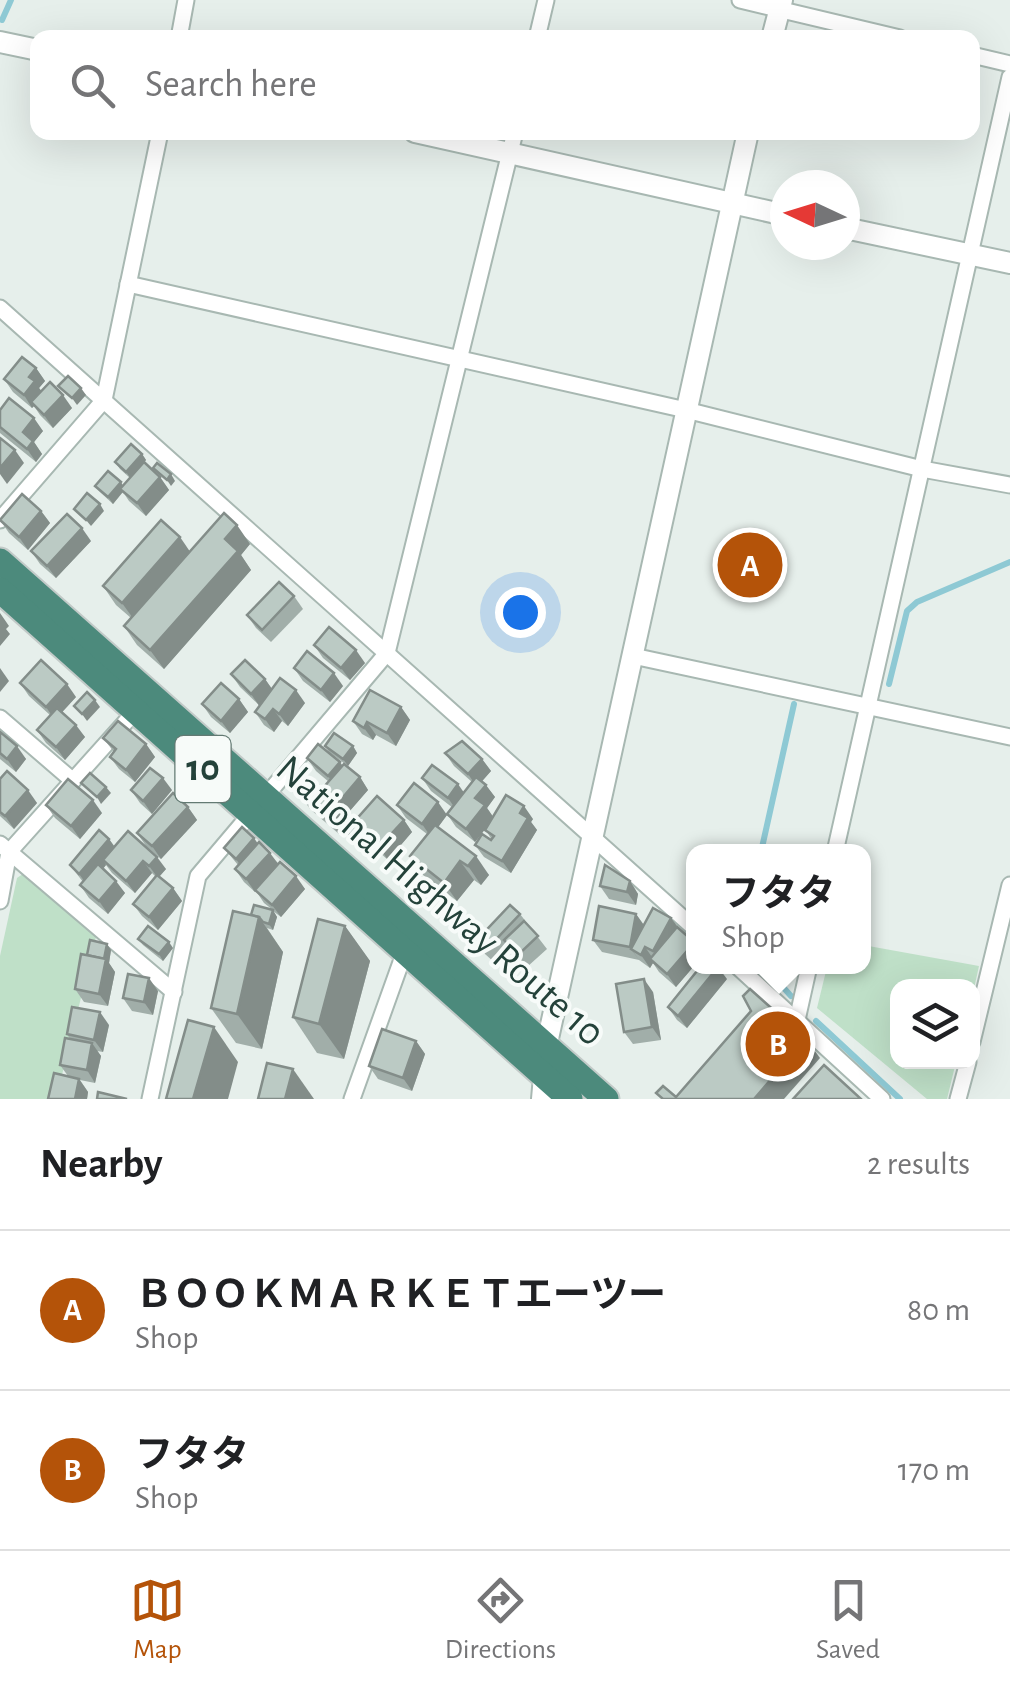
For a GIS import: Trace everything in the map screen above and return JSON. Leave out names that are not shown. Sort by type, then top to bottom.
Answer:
[{"type":"highway","name":"National Highway Route 10","points":[[0,560],[143,702],[258,805],[547,1043],[606,1099]]},
{"type":"highway","name":"National Highway Route 10","points":[[0,590],[143,702]]},
{"type":"highway","name":"National Highway Route 10","points":[[258,805],[545,1088],[570,1099]]},
{"type":"street","points":[[180,30],[186,0]]},
{"type":"street","points":[[539,30],[546,0]]},
{"type":"street","points":[[740,0],[781,4],[872,30]]},
{"type":"street","points":[[774,30],[781,4]]},
{"type":"street","points":[[0,42],[30,48]]},
{"type":"street","points":[[980,57],[1010,64]]},
{"type":"street","points":[[838,844],[1010,78]]},
{"type":"street","points":[[0,520],[104,400],[158,140]]},
{"type":"street","points":[[486,140],[513,143],[770,212]]},
{"type":"street","points":[[545,1088],[547,1043],[746,140]]},
{"type":"street","points":[[150,1099],[198,876],[387,654],[513,143]]},
{"type":"street","points":[[860,231],[1010,263]]},
{"type":"street","points":[[128,284],[686,410],[922,469],[1010,485]]},
{"type":"street","points":[[0,308],[686,921]]},
{"type":"street","points":[[633,656],[1010,737]]},
{"type":"street","points":[[0,901],[4,848],[143,702]]},
{"type":"street","points":[[0,718],[72,780]]},
{"type":"street","points":[[4,848],[174,992]]},
{"type":"street","points":[[980,1017],[1003,946],[1010,885]]},
{"type":"street","points":[[352,1099],[405,950]]},
{"type":"street","points":[[746,974],[882,1099]]},
{"type":"street","points":[[797,1020],[807,974]]},
{"type":"street","points":[[958,1099],[966,1069]]},
{"type":"green space","points":[[27,871],[97,933],[56,1099],[0,1099],[0,956],[17,878]]},
{"type":"green space","points":[[871,946],[979,966],[976,979],[890,979],[890,1068],[817,1008],[825,974],[871,974]]},
{"type":"green space","points":[[891,1069],[954,1069],[947,1099],[927,1099]]},
{"type":"building","points":[[22,357],[36,368],[29,377],[35,381],[24,395],[4,379]]},
{"type":"building","points":[[68,376],[81,388],[72,398],[58,386]]},
{"type":"building","points":[[50,382],[63,395],[44,415],[31,402]]},
{"type":"building","points":[[9,398],[34,418],[23,432],[33,441],[27,449],[0,427],[0,410]]},
{"type":"building","points":[[0,438],[15,450],[0,468]]},
{"type":"building","points":[[131,444],[142,454],[126,472],[115,462]]},
{"type":"building","points":[[144,462],[160,477],[137,503],[120,489]]},
{"type":"building","points":[[157,463],[171,474],[167,480],[153,468]]},
{"type":"building","points":[[108,471],[121,482],[108,497],[95,486]]},
{"type":"building","points":[[87,493],[100,504],[86,520],[74,509]]},
{"type":"building","points":[[22,494],[41,511],[19,537],[0,520]]},
{"type":"building","points":[[224,513],[237,525],[225,539],[238,551],[150,650],[124,626]]},
{"type":"building","points":[[67,514],[82,528],[47,566],[31,551]]},
{"type":"building","points":[[161,520],[180,537],[122,603],[103,586]]},
{"type":"building","points":[[279,582],[294,596],[262,630],[247,615]]},
{"type":"building","points":[[329,627],[356,650],[341,668],[314,645]]},
{"type":"building","points":[[307,651],[334,673],[321,690],[294,668]]},
{"type":"building","points":[[41,660],[67,684],[46,707],[20,683]]},
{"type":"building","points":[[245,660],[265,679],[251,694],[231,674]]},
{"type":"building","points":[[280,678],[296,690],[279,714],[273,709],[265,719],[255,712]]},
{"type":"building","points":[[221,683],[239,699],[221,721],[202,704]]},
{"type":"building","points":[[370,690],[401,707],[387,733],[367,722],[364,728],[353,721]]},
{"type":"building","points":[[87,692],[95,700],[82,714],[74,706]]},
{"type":"building","points":[[57,708],[76,725],[56,747],[37,730]]},
{"type":"building","points":[[118,721],[146,744],[126,770],[110,757],[116,749],[103,738]]},
{"type":"building","points":[[0,732],[17,746],[7,759],[0,753]]},
{"type":"building","points":[[334,733],[353,746],[343,759],[325,746]]},
{"type":"building","points":[[462,741],[482,759],[468,774],[445,753]]},
{"type":"building","points":[[318,744],[340,762],[328,776],[307,758]]},
{"type":"building","points":[[344,764],[360,777],[339,802],[343,806],[330,821],[301,796],[314,782],[322,789]]},
{"type":"building","points":[[432,765],[458,784],[448,798],[422,778]]},
{"type":"building","points":[[150,768],[163,778],[143,801],[131,790]]},
{"type":"building","points":[[7,771],[28,790],[5,816],[0,812],[0,779]]},
{"type":"building","points":[[90,773],[106,787],[97,797],[81,783]]},
{"type":"building","points":[[476,777],[486,785],[475,798],[485,805],[466,829],[447,814]]},
{"type":"building","points":[[68,779],[93,800],[71,826],[46,805]]},
{"type":"building","points":[[414,783],[438,802],[422,824],[397,805]]},
{"type":"building","points":[[173,793],[188,807],[152,846],[137,833]]},
{"type":"building","points":[[506,795],[524,806],[520,813],[528,818],[502,861],[475,845],[482,834],[491,840],[494,836],[485,830]]},
{"type":"building","points":[[377,796],[404,820],[379,847],[370,839],[363,846],[346,831]]},
{"type":"building","points":[[435,825],[476,856],[468,866],[460,861],[444,883],[410,856]]},
{"type":"building","points":[[242,827],[254,838],[236,859],[224,848]]},
{"type":"building","points":[[99,830],[109,839],[79,874],[70,865]]},
{"type":"building","points":[[128,831],[157,857],[149,866],[143,861],[126,881],[103,860]]},
{"type":"building","points":[[259,842],[270,853],[246,879],[235,869]]},
{"type":"building","points":[[280,862],[296,876],[272,905],[255,890]]},
{"type":"building","points":[[98,864],[116,881],[99,901],[80,885]]},
{"type":"building","points":[[605,865],[630,881],[627,892],[600,886]]},
{"type":"building","points":[[414,871],[423,879],[413,893],[404,885]]},
{"type":"building","points":[[157,875],[173,888],[149,917],[133,904]]},
{"type":"building","points":[[254,905],[273,910],[269,924],[251,915]]},
{"type":"building","points":[[510,905],[520,914],[486,950],[476,941]]},
{"type":"building","points":[[599,906],[636,914],[630,947],[593,940]]},
{"type":"building","points":[[653,908],[671,918],[653,951],[645,947],[641,955],[631,949]]},
{"type":"building","points":[[233,911],[259,917],[237,1014],[211,1008]]},
{"type":"building","points":[[318,919],[345,926],[319,1024],[293,1017]]},
{"type":"building","points":[[524,921],[538,936],[518,955],[504,940]]},
{"type":"building","points":[[148,926],[169,942],[159,954],[138,939]]},
{"type":"building","points":[[677,927],[686,935],[686,952],[667,974],[650,959]]},
{"type":"building","points":[[90,940],[107,944],[104,959],[87,955]]},
{"type":"building","points":[[81,954],[106,959],[99,994],[75,989]]},
{"type":"building","points":[[128,974],[149,978],[144,1002],[123,998]]},
{"type":"building","points":[[695,974],[712,974],[678,1016],[668,1007]]},
{"type":"building","points":[[644,979],[652,1027],[624,1032],[616,984]]},
{"type":"building","points":[[750,989],[806,1039],[754,1099],[663,1099],[656,1093],[663,1086],[676,1097],[751,1011],[743,996]]},
{"type":"building","points":[[72,1007],[100,1012],[94,1040],[67,1034]]},
{"type":"building","points":[[188,1020],[214,1027],[193,1099],[166,1099]]},
{"type":"building","points":[[382,1029],[416,1041],[403,1078],[369,1066]]},
{"type":"building","points":[[65,1038],[92,1043],[87,1070],[60,1065]]},
{"type":"building","points":[[267,1063],[293,1069],[285,1099],[258,1099]]},
{"type":"building","points":[[824,1065],[861,1099],[793,1099]]},
{"type":"building","points":[[54,1073],[79,1079],[75,1099],[48,1099]]},
{"type":"building","points":[[98,1092],[127,1099],[97,1099]]},
{"type":"waterway","points":[[2,20],[11,0]]},
{"type":"waterway","points":[[889,684],[907,611],[917,602],[1010,562]]},
{"type":"waterway","points":[[763,844],[794,704]]},
{"type":"waterway","points":[[771,974],[791,996]]},
{"type":"waterway","points":[[816,1021],[900,1099]]},
{"type":"place","name":"ＢＯＯＫＭＡＲＫＥＴエーツー","points":[[750,565]]},
{"type":"place","name":"フタタ","points":[[778,1044]]}]
